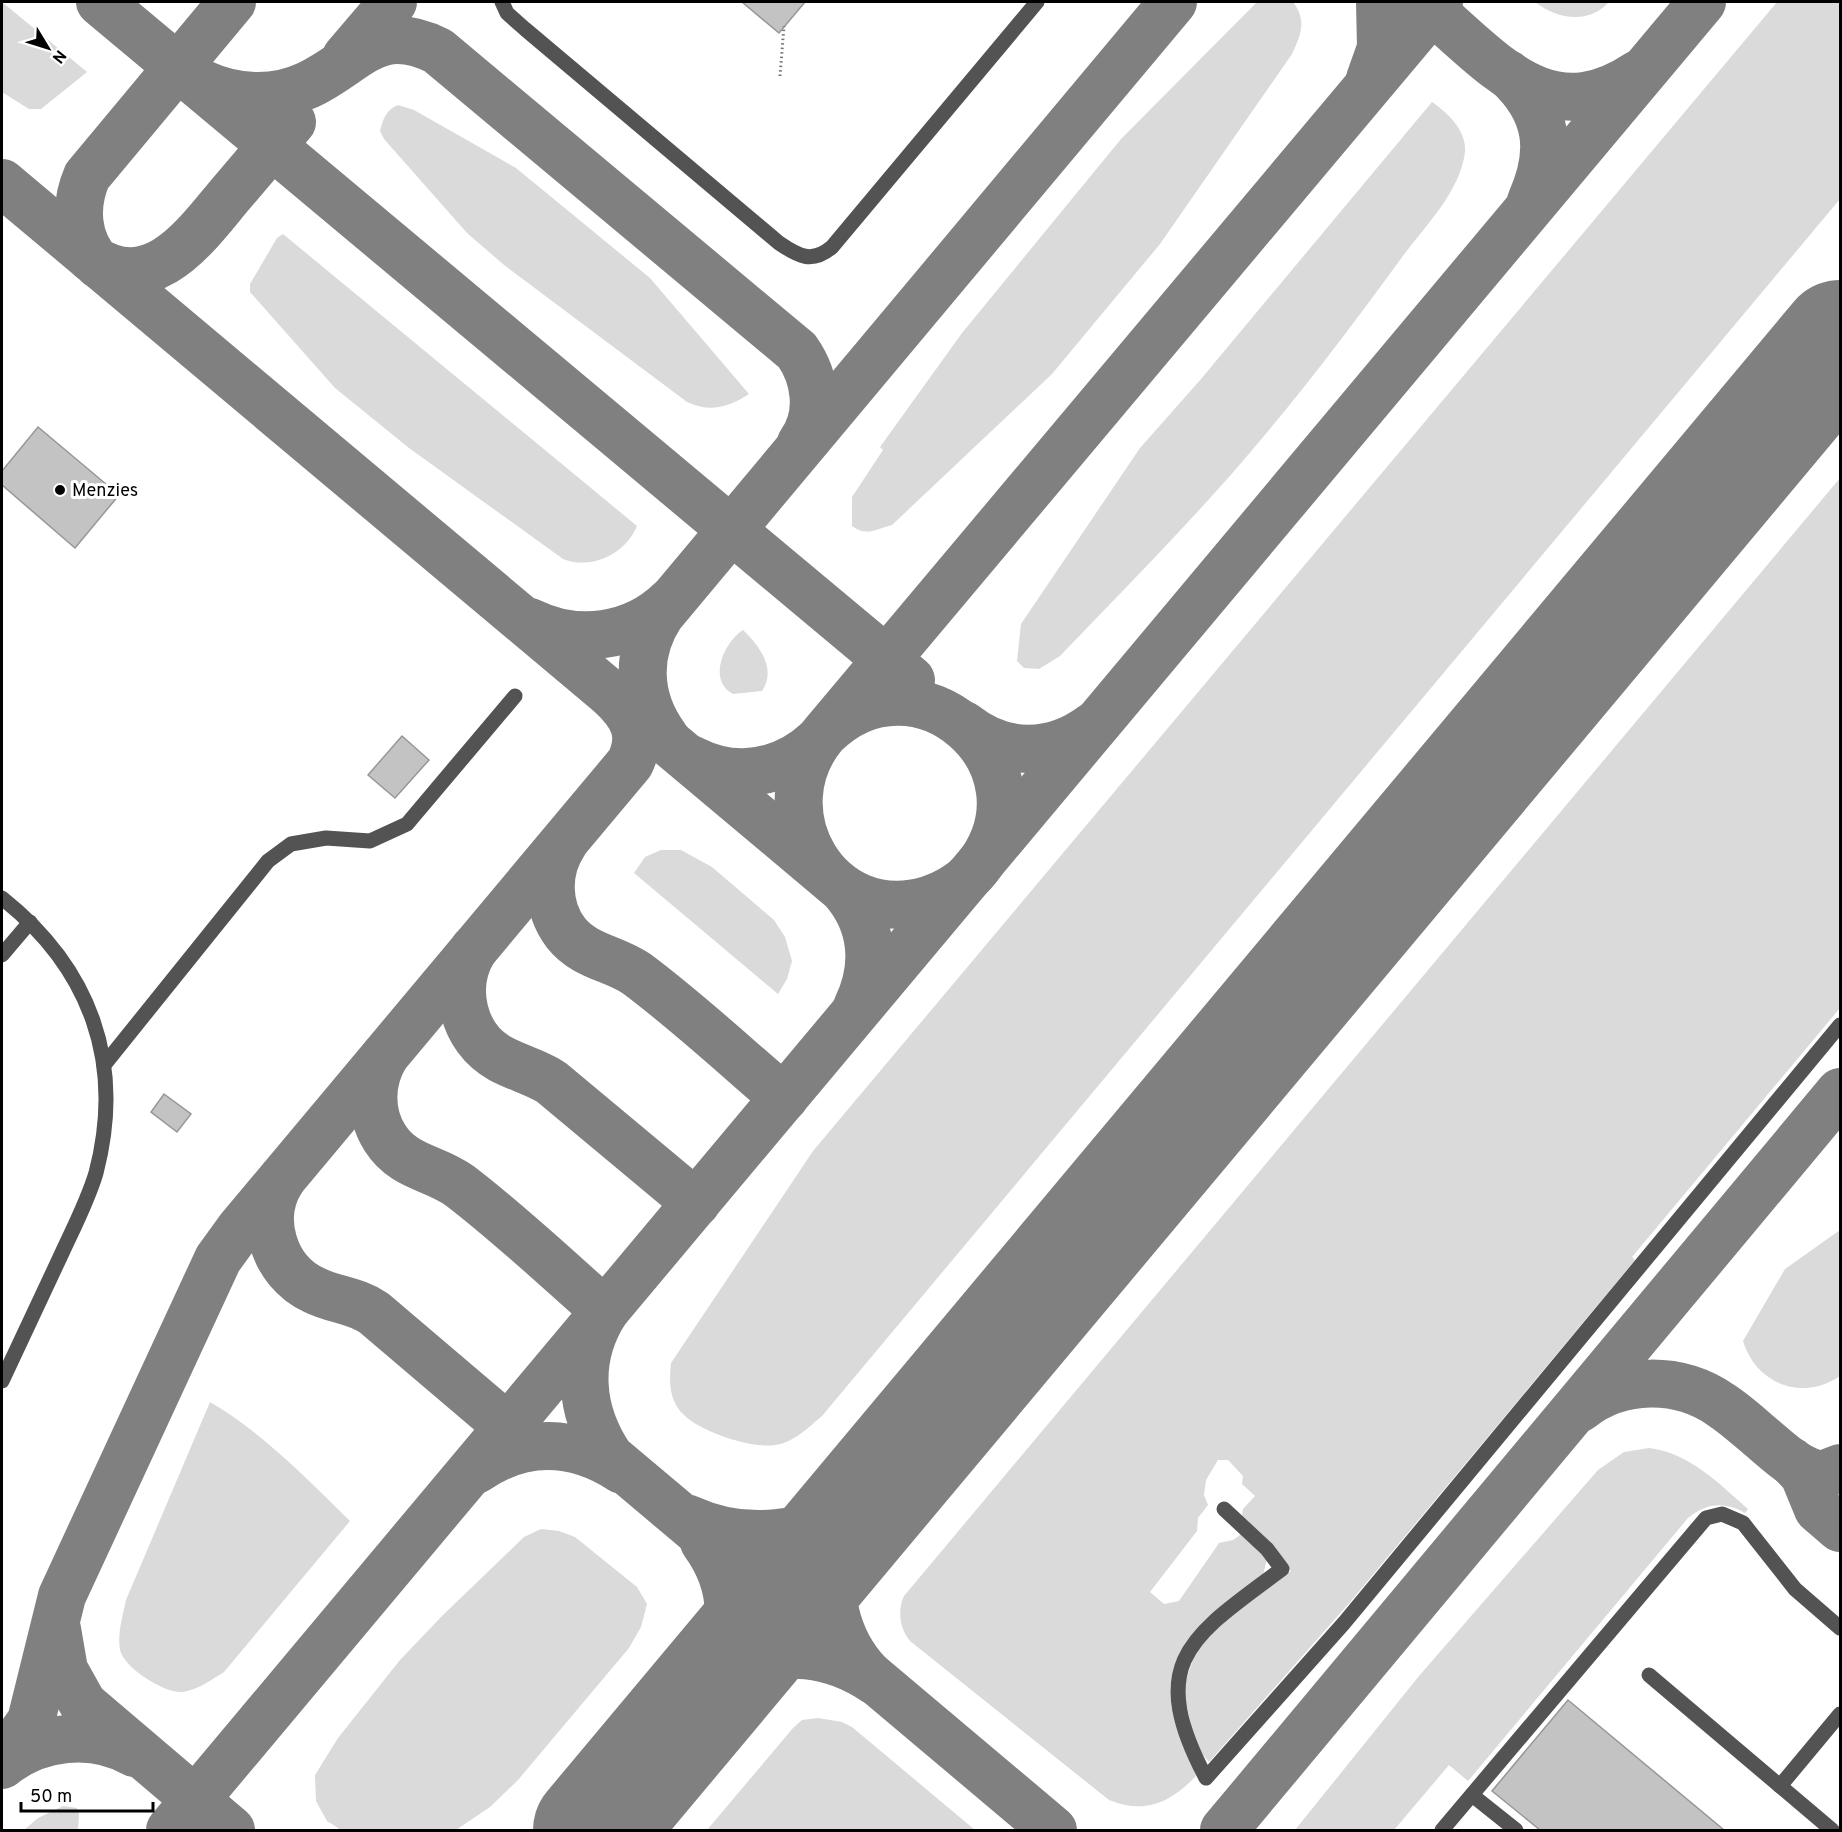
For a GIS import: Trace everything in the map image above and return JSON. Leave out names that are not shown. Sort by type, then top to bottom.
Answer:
[{"type":"street","points":[[502,2],[507,13],[525,29],[770,235],[797,255],[808,258],[818,256],[832,247],[1037,2]]},
{"type":"street","points":[[104,1065],[268,861],[291,844],[326,838],[369,841],[407,824],[515,696]]},
{"type":"street","points":[[2,898],[30,922],[60,956],[84,994],[98,1031],[107,1101],[95,1174],[80,1213],[2,1381]]},
{"type":"street","points":[[2,955],[30,922]]},
{"type":"street","points":[[1224,1509],[1267,1549],[1282,1569],[1214,1620],[1183,1658],[1177,1680],[1178,1703],[1191,1748],[1206,1778],[1344,1623],[1840,1025]]},
{"type":"street","points":[[1442,1830],[1706,1518],[1722,1514],[1743,1523],[1795,1589],[1840,1628]]},
{"type":"street","points":[[1649,1675],[1832,1830]]},
{"type":"street","points":[[1780,1786],[1840,1714]]},
{"type":"street","points":[[1472,1795],[1516,1830]]},
{"type":"path","points":[[780,76],[784,26]]},
{"type":"shaded area","points":[[2,2],[87,72],[41,109],[29,109],[2,92]]},
{"type":"shaded area","points":[[1257,2],[1293,2],[1301,21],[1298,40],[1292,54],[1160,244],[1052,374],[892,525],[867,532],[852,526],[852,497],[883,450],[880,447],[962,333],[1121,139]]},
{"type":"shaded area","points":[[1535,2],[1609,2],[1592,14],[1572,17],[1553,12]]},
{"type":"shaded area","points":[[1777,2],[1840,2],[1840,199],[822,1416],[788,1441],[765,1446],[727,1438],[702,1427],[684,1415],[675,1404],[673,1397],[670,1384],[671,1363],[813,1151]]},
{"type":"shaded area","points":[[1432,102],[1455,123],[1465,144],[1462,167],[1456,182],[1439,209],[1334,349],[1215,493],[1060,656],[1039,669],[1024,668],[1017,661],[1021,624],[1140,448],[1201,379]]},
{"type":"shaded area","points":[[398,105],[414,110],[516,168],[650,278],[749,394],[719,407],[704,407],[687,402],[504,265],[467,233],[384,139],[380,131],[384,119],[391,109]]},
{"type":"shaded area","points":[[283,234],[637,526],[624,545],[606,558],[595,561],[584,563],[563,559],[409,448],[335,388],[250,292],[250,284],[277,238]]},
{"type":"shaded area","points":[[1840,478],[1840,1008],[1632,1257],[1635,1260],[1351,1601],[1209,1762],[1196,1747],[1183,1689],[1198,1645],[1246,1602],[1291,1571],[1242,1516],[1243,1509],[1255,1496],[1242,1484],[1243,1476],[1228,1460],[1218,1460],[1206,1480],[1204,1495],[1208,1505],[1198,1518],[1197,1531],[1150,1592],[1164,1604],[1179,1601],[1219,1543],[1233,1540],[1243,1533],[1267,1559],[1262,1579],[1183,1649],[1177,1665],[1175,1697],[1177,1713],[1196,1776],[1177,1793],[1157,1803],[1134,1806],[1109,1800],[910,1641],[901,1620],[904,1596]]},
{"type":"shaded area","points":[[743,630],[760,650],[768,674],[762,691],[733,694],[725,688],[721,680],[721,661],[730,643]]},
{"type":"shaded area","points":[[661,850],[681,850],[712,867],[774,920],[785,937],[792,961],[787,979],[778,994],[634,873],[645,857]]},
{"type":"shaded area","points":[[1840,1230],[1840,1376],[1811,1388],[1796,1388],[1782,1384],[1769,1378],[1758,1368],[1749,1356],[1743,1341],[1785,1269]]},
{"type":"shaded area","points":[[210,1402],[266,1442],[350,1521],[224,1672],[194,1689],[175,1692],[146,1678],[129,1664],[120,1650],[120,1631],[126,1600]]},
{"type":"shaded area","points":[[1649,1448],[1678,1456],[1703,1471],[1748,1509],[1745,1513],[1738,1509],[1716,1505],[1702,1509],[1688,1518],[1468,1781],[1449,1765],[1394,1830],[1295,1830],[1419,1676],[1598,1470],[1624,1452]]},
{"type":"shaded area","points":[[541,1529],[559,1531],[575,1537],[637,1587],[647,1604],[641,1627],[629,1648],[518,1780],[490,1807],[456,1830],[341,1830],[327,1821],[316,1801],[315,1775],[338,1738],[400,1660],[442,1616],[524,1537]]},
{"type":"shaded area","points":[[818,1718],[842,1722],[852,1727],[975,1830],[707,1830],[793,1728],[802,1720]]},
{"type":"shaded area","points":[[63,1806],[77,1808],[78,1830],[24,1830],[38,1818]]},
{"type":"building","points":[[742,2],[805,2],[779,33]]},
{"type":"building","name":"Menzies","points":[[38,427],[119,495],[75,548],[2,485],[2,471]]},
{"type":"building","points":[[402,736],[429,760],[395,798],[368,775]]},
{"type":"building","points":[[164,1094],[191,1114],[177,1132],[151,1112]]},
{"type":"building","points":[[1568,1700],[1724,1830],[1540,1830],[1492,1791]]},
{"type":"taxiway","points":[[100,2],[911,680]]},
{"type":"taxiway","points":[[99,265],[86,245],[80,222],[80,199],[87,176],[232,2]]},
{"type":"taxiway","points":[[346,57],[393,2]]},
{"type":"taxiway","points":[[665,737],[649,707],[643,676],[643,660],[647,644],[661,614],[1173,2]]},
{"type":"taxiway","points":[[1370,79],[1381,48],[1380,2]]},
{"type":"taxiway","points":[[1422,2],[1496,66],[1521,82],[1547,93],[1575,97],[1605,91],[1638,74]]},
{"type":"taxiway","points":[[824,734],[861,709],[898,702],[934,709],[965,728],[988,756],[1000,791],[997,829],[977,868],[955,887],[928,900],[892,905],[860,898],[834,881],[814,857],[802,828],[799,797],[806,764],[824,734],[1439,2]]},
{"type":"taxiway","points":[[170,1830],[1702,2]]},
{"type":"taxiway","points":[[201,83],[241,95],[268,96],[308,85],[354,56],[382,42],[398,40],[416,43],[438,51],[797,351],[808,373],[814,397],[811,421],[801,443]]},
{"type":"taxiway","points":[[1508,74],[1522,88],[1532,103],[1543,133],[1542,166],[1531,201]]},
{"type":"taxiway","points":[[91,258],[113,269],[133,271],[152,267],[170,258],[201,229],[292,122]]},
{"type":"taxiway","points":[[2,183],[843,889],[861,916],[869,945],[867,976],[857,1007]]},
{"type":"taxiway","points":[[530,622],[567,634],[604,634],[640,623],[671,601]]},
{"type":"taxiway","points":[[2,1762],[31,1721],[62,1596],[218,1259],[239,1230],[630,763],[636,743],[634,726],[626,710],[612,695]]},
{"type":"taxiway","points":[[964,725],[995,743],[1028,749],[1062,743],[1093,726]]},
{"type":"taxiway","points":[[693,760],[726,771],[759,771],[790,761],[818,741]]},
{"type":"taxiway","points":[[564,843],[554,865],[551,888],[555,912],[566,933],[582,947],[637,974],[784,1098]]},
{"type":"taxiway","points":[[474,949],[467,963],[462,995],[469,1025],[477,1038],[501,1059],[551,1082],[696,1203]]},
{"type":"taxiway","points":[[385,1056],[376,1076],[373,1097],[376,1118],[385,1138],[393,1148],[410,1161],[460,1186],[605,1311],[595,1329],[589,1347],[585,1366],[585,1384],[592,1421],[610,1457],[1053,1830]]},
{"type":"taxiway","points":[[1224,1830],[1840,1092]]},
{"type":"taxiway","points":[[282,1179],[275,1194],[270,1226],[279,1257],[288,1270],[314,1290],[359,1305],[374,1313],[508,1427]]},
{"type":"taxiway","points":[[1580,1408],[1596,1397],[1632,1385],[1669,1385],[1687,1389],[1705,1395],[1726,1409],[1796,1465],[1822,1475],[1840,1468]]},
{"type":"taxiway","points":[[476,1470],[512,1452],[531,1447],[549,1446],[586,1452],[622,1470]]},
{"type":"taxiway","points":[[689,1519],[710,1527],[754,1534],[777,1533],[820,1523],[859,1500],[913,1448]]},
{"type":"taxiway","points":[[1791,1461],[1804,1475],[1818,1509],[1840,1528]]},
{"type":"taxiway","points":[[692,1712],[730,1675],[771,1657],[807,1655],[824,1658],[859,1671],[875,1681],[852,1654],[844,1638],[834,1603],[833,1585],[834,1568],[842,1543],[871,1499]]},
{"type":"taxiway","points":[[699,1697],[719,1659],[726,1640],[728,1620],[728,1601],[724,1581],[704,1542]]},
{"type":"taxiway","points":[[57,1629],[64,1670],[83,1704],[231,1830]]},
{"type":"taxiway","points":[[2,1765],[32,1748],[66,1739],[101,1741],[118,1745],[134,1753]]},
{"type":"runway","points":[[593,1830],[1840,340]]},
{"type":"place","name":"Menzies","points":[[60,490]]}]
